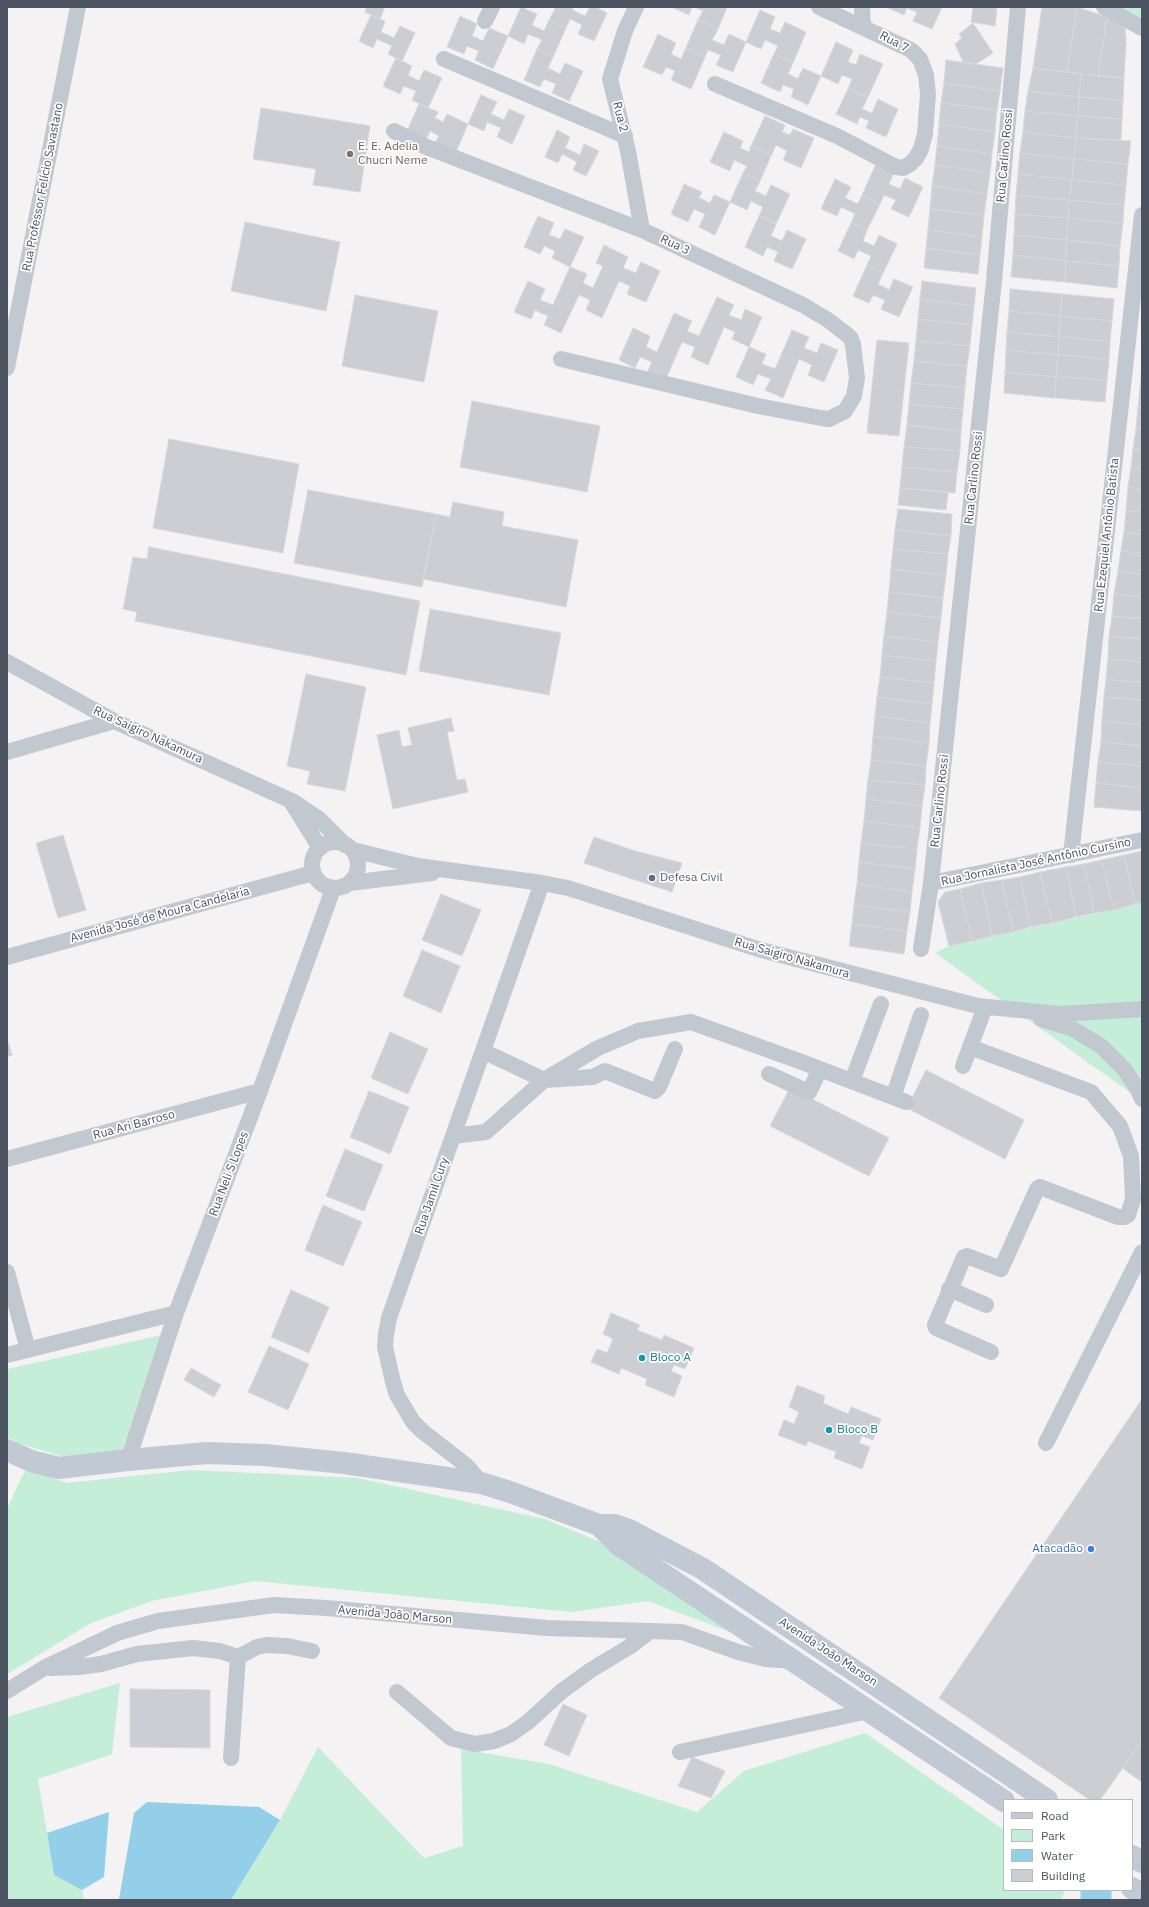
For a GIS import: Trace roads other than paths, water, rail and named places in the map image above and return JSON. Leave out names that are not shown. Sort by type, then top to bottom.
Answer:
[{"type":"main road","name":"Avenida João Marson","points":[[7,1450],[31,1461],[59,1468],[128,1460],[208,1454],[244,1454],[344,1463],[481,1484],[510,1492],[599,1526],[615,1526],[629,1530],[703,1569],[1045,1799]]},
{"type":"main road","name":"Avenida João Marson","points":[[599,1526],[619,1545],[1003,1800]]},
{"type":"main road","points":[[1133,1857],[1142,1862]]},
{"type":"main road","points":[[1133,1889],[1142,1896]]},
{"type":"street","name":"Rua Professor Felício Savastano","points":[[7,368],[78,7]]},
{"type":"street","name":"Rua 2","points":[[636,7],[625,31],[610,79],[625,136],[642,230]]},
{"type":"street","name":"Rua 7","points":[[715,84],[837,136],[896,168],[903,168],[916,158],[921,149],[925,134],[928,94],[926,75],[920,59],[911,50],[819,7]]},
{"type":"street","points":[[862,7],[862,26]]},
{"type":"street","name":"Rua Carlino Rossi","points":[[921,949],[931,884],[994,281],[1018,7]]},
{"type":"street","points":[[1104,7],[1142,28]]},
{"type":"street","points":[[444,59],[625,136]]},
{"type":"street","name":"Rua 3","points":[[394,131],[424,146],[642,230],[803,305],[828,320],[850,337],[853,344],[857,378],[851,404],[845,411],[830,419],[758,406],[561,359]]},
{"type":"street","name":"Rua Ezequiel Antônio Batista","points":[[1071,855],[1142,215]]},
{"type":"street","name":"Rua Saigiro Nakamura","points":[[7,662],[114,721],[292,801],[318,819],[349,848],[418,866],[568,888],[761,950],[870,980],[985,1007],[1060,1014],[1142,1009]]},
{"type":"street","points":[[7,752],[114,721]]},
{"type":"street","points":[[292,801],[320,848]]},
{"type":"street","name":"Rua Jornalista José Antônio Cursino","points":[[931,884],[1142,840]]},
{"type":"street","points":[[337,842],[349,848],[357,858],[358,868],[356,876],[350,883],[342,888],[333,889],[324,886],[317,880],[312,872],[314,855],[320,848],[328,843],[337,842]]},
{"type":"street","name":"Rua Saigiro Nakamura","points":[[350,883],[447,871]]},
{"type":"street","name":"Avenida José de Moura Candelaria","points":[[7,957],[312,872]]},
{"type":"street","name":"Rua Jamil Cury","points":[[481,1484],[467,1466],[422,1432],[413,1422],[397,1395],[385,1347],[390,1318],[542,883]]},
{"type":"street","name":"Rua Neli S Lopes","points":[[128,1460],[176,1313],[260,1091],[333,889]]},
{"type":"street","points":[[852,1081],[881,1004]]},
{"type":"street","points":[[963,1066],[985,1007]]},
{"type":"street","points":[[1005,1009],[1071,1028],[1101,1046],[1125,1070],[1142,1099]]},
{"type":"street","points":[[453,1136],[486,1132],[544,1080],[598,1048],[638,1031],[691,1022],[899,1099],[922,1015]]},
{"type":"street","points":[[970,1047],[1091,1092],[1120,1126],[1131,1156],[1133,1199],[1128,1215],[1118,1217],[1040,1187],[1001,1269],[967,1256],[964,1257],[935,1322],[936,1328],[991,1352]]},
{"type":"street","points":[[483,1051],[544,1080],[593,1077],[605,1071],[655,1092],[660,1087],[675,1049]]},
{"type":"street","points":[[768,1074],[810,1092],[820,1069]]},
{"type":"street","name":"Rua Ari Barroso","points":[[7,1159],[260,1091]]},
{"type":"street","points":[[1046,1443],[1142,1252]]},
{"type":"street","points":[[7,1272],[28,1350]]},
{"type":"street","points":[[949,1290],[986,1305]]},
{"type":"street","points":[[7,1355],[176,1313]]},
{"type":"street","name":"Avenida João Marson","points":[[7,1690],[44,1668],[117,1633],[158,1621],[274,1605],[326,1608],[533,1627],[682,1632],[738,1652],[766,1659],[795,1661]]},
{"type":"street","points":[[397,1692],[451,1738],[475,1744],[494,1741],[511,1734],[528,1722],[562,1691],[591,1670],[629,1647],[648,1632]]},
{"type":"street","points":[[44,1668],[79,1667],[101,1664],[137,1654],[192,1648],[220,1651],[238,1657],[258,1647],[266,1645],[287,1646],[312,1651]]},
{"type":"street","points":[[231,1758],[238,1657]]},
{"type":"street","points":[[680,1752],[868,1710]]},
{"type":"water","points":[[147,1802],[259,1807],[280,1820],[231,1900],[119,1899],[134,1813]]},
{"type":"water","points":[[109,1812],[104,1877],[82,1890],[54,1875],[47,1833]]},
{"type":"waterway","points":[[1096,1891],[1096,1900]]},
{"type":"place","name":"E. E. Adelia Chucri Neme","points":[[350,154]]},
{"type":"place","name":"Defesa Civil","points":[[652,878]]},
{"type":"place","name":"Bloco A","points":[[642,1358]]},
{"type":"place","name":"Bloco B","points":[[829,1430]]},
{"type":"place","name":"Atacadão","points":[[1091,1549]]}]
